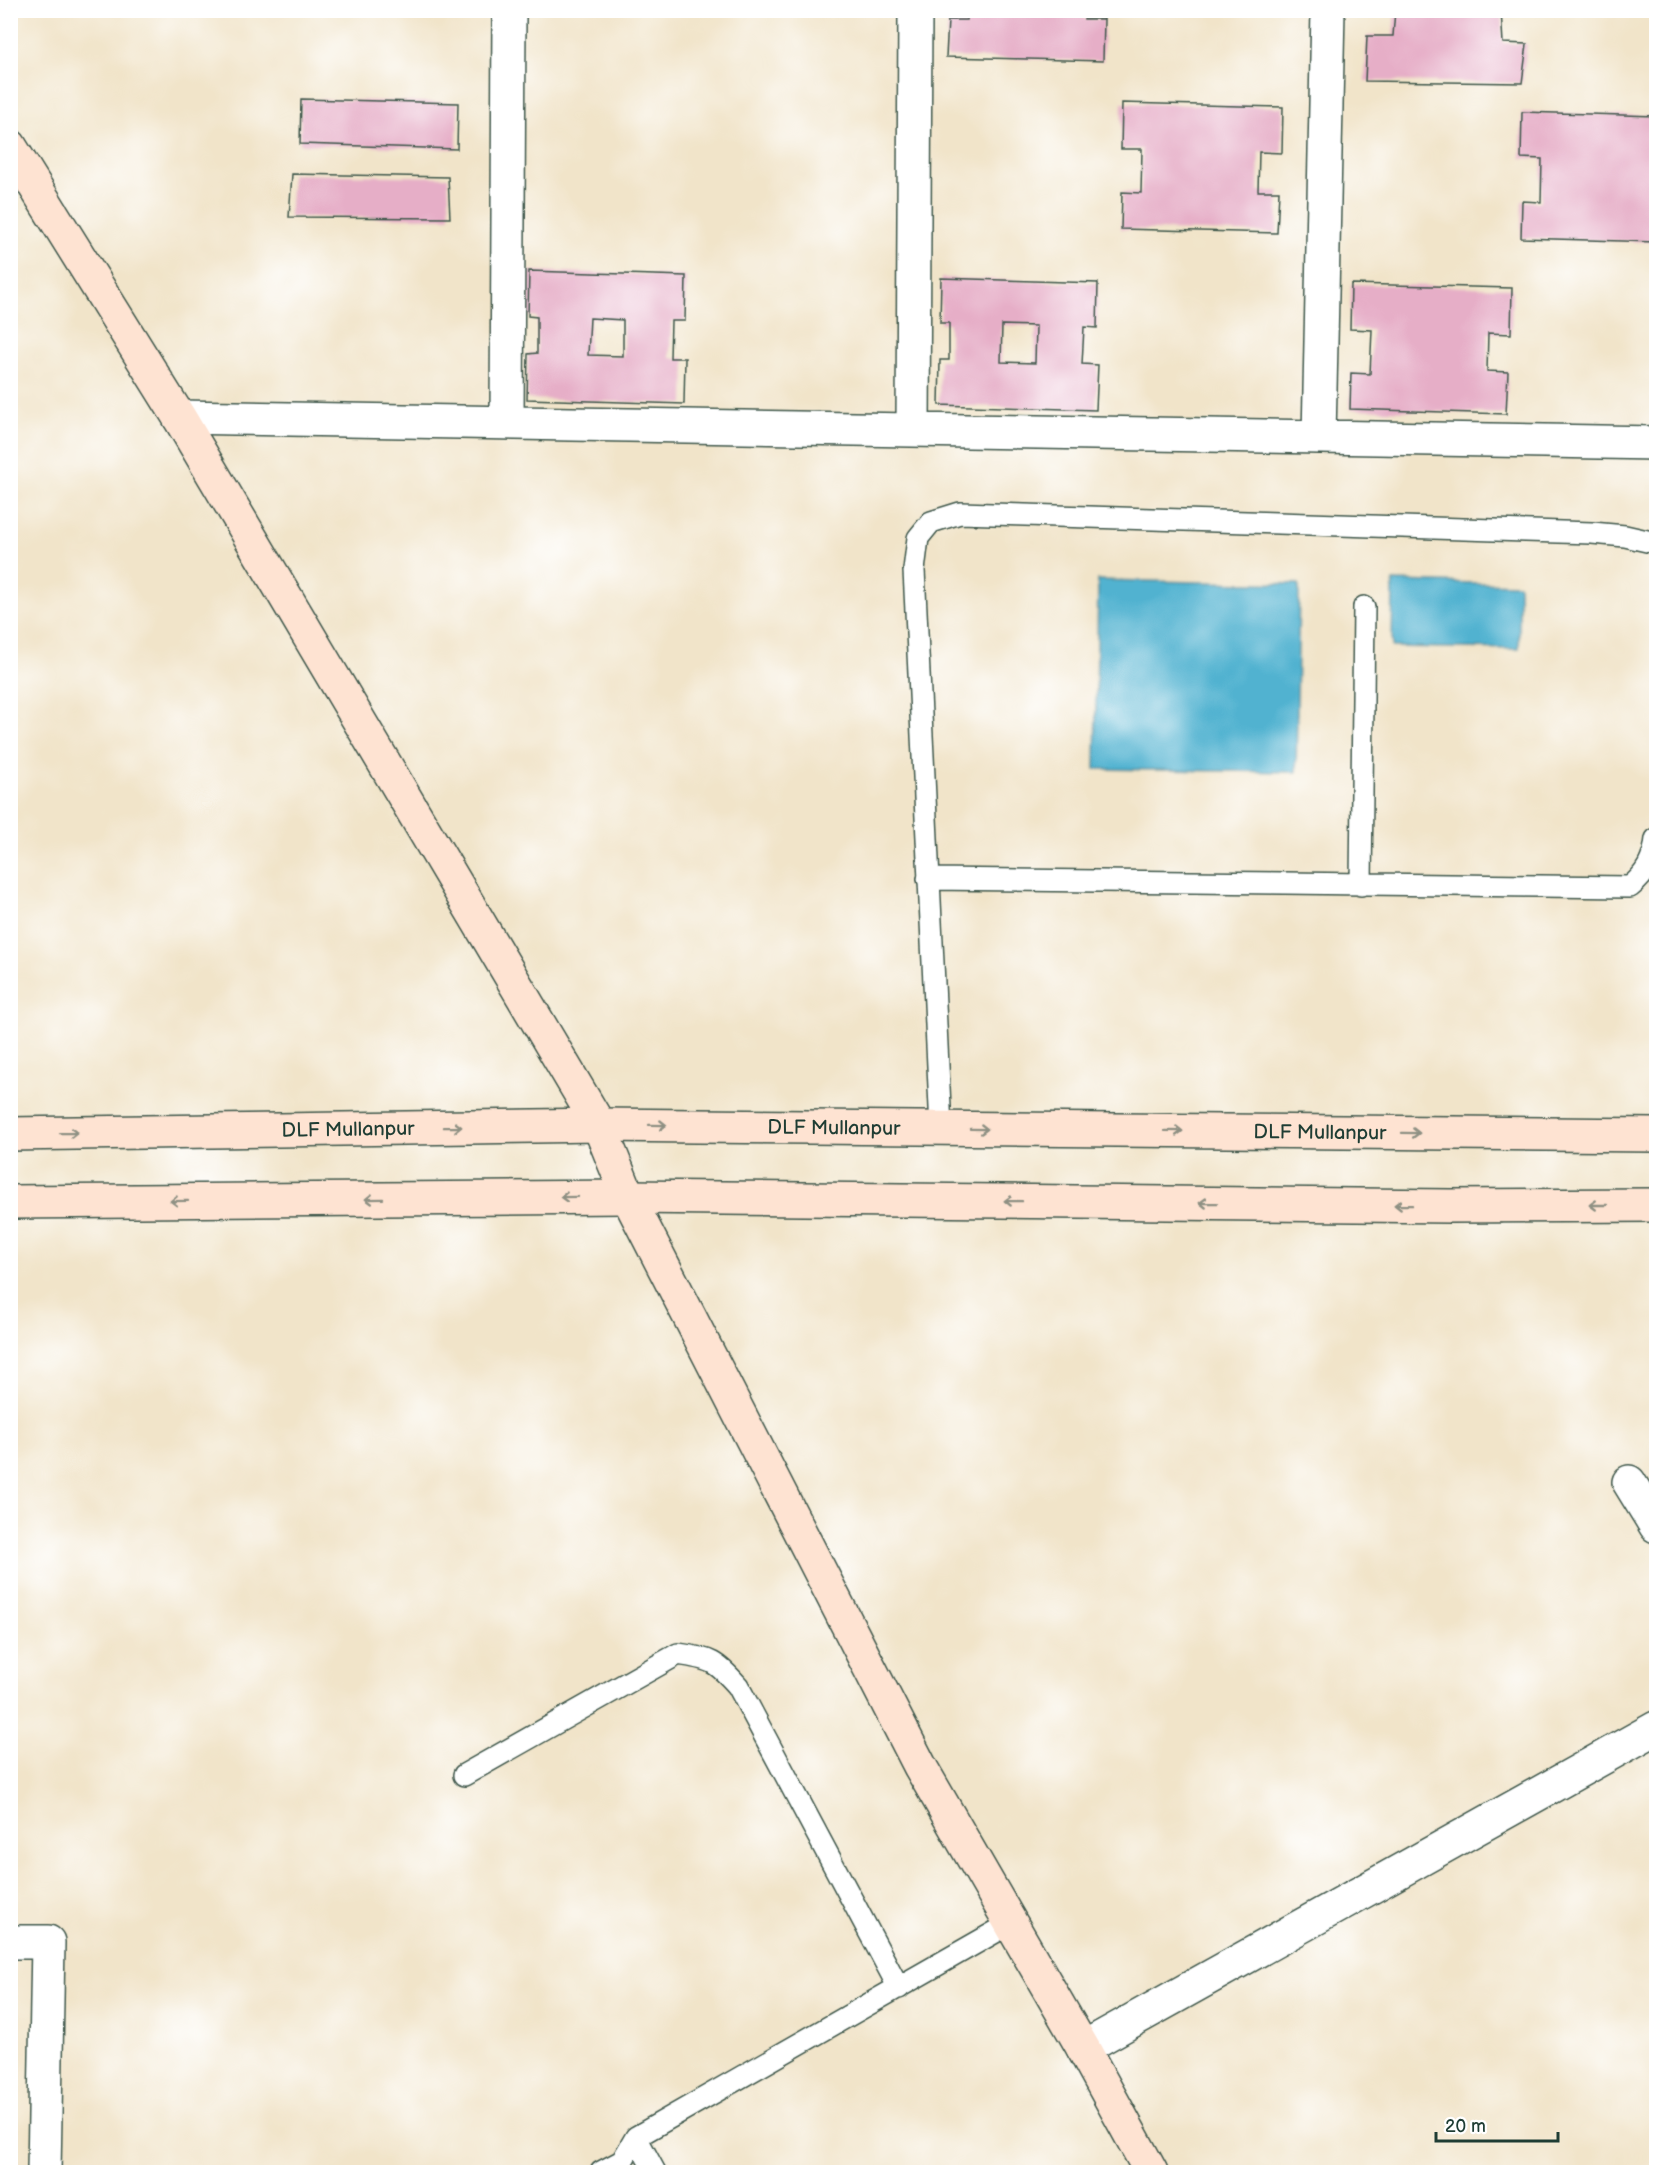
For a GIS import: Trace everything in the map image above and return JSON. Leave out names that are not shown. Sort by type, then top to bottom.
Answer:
[{"type":"main road","points":[[10,146],[179,417],[599,1125],[628,1197],[920,1766],[1083,2048],[1151,2172]]},
{"type":"main road","name":"DLF Mullanpur","points":[[10,1134],[599,1125],[1656,1136]]},
{"type":"main road","points":[[10,1202],[628,1197],[1450,1206],[1656,1205]]},
{"type":"street","points":[[507,423],[509,10]]},
{"type":"street","points":[[913,430],[915,10]]},
{"type":"street","points":[[1319,437],[1328,10]]},
{"type":"street","points":[[179,417],[1656,443]]},
{"type":"street","points":[[1629,1482],[1656,1526]]},
{"type":"street","points":[[1083,2048],[1656,1728]]},
{"type":"street","points":[[10,1942],[48,1942],[44,2172]]},
{"type":"lane","points":[[941,1128],[914,570],[918,538],[931,522],[960,513],[1592,533],[1625,536],[1656,543]]},
{"type":"lane","points":[[1361,885],[1364,607]]},
{"type":"lane","points":[[928,879],[1630,887],[1643,876],[1650,863],[1656,839]]},
{"type":"lane","points":[[464,1775],[678,1654],[701,1657],[721,1666],[738,1686],[900,1988]]},
{"type":"lane","points":[[601,2172],[622,2161],[636,2137],[1011,1923]]},
{"type":"lane","points":[[636,2137],[655,2172]]},
{"type":"water","points":[[1098,580],[1299,584],[1296,772],[1095,769]]},
{"type":"water","points":[[1393,581],[1519,584],[1519,649],[1392,647]]},
{"type":"building","points":[[967,10],[1084,10],[1084,19],[1104,19],[1103,61],[946,57],[948,20],[967,20]]},
{"type":"building","points":[[1395,10],[1501,10],[1503,43],[1527,44],[1522,83],[1365,81],[1367,36],[1393,36]]},
{"type":"building","points":[[301,99],[458,103],[457,149],[300,144]]},
{"type":"building","points":[[1122,103],[1283,107],[1282,153],[1259,152],[1258,191],[1279,191],[1277,233],[1121,229],[1122,192],[1141,193],[1142,149],[1121,149]]},
{"type":"building","points":[[1522,112],[1656,116],[1656,242],[1521,238],[1522,201],[1541,202],[1542,159],[1521,158]]},
{"type":"building","points":[[292,174],[448,177],[450,218],[289,217]]},
{"type":"building","points":[[529,271],[686,276],[685,321],[671,321],[670,358],[685,358],[684,404],[527,399],[528,354],[537,353],[537,317],[528,316]],"holes":[[[590,318],[623,320],[623,356],[588,355]]]},
{"type":"building","points":[[941,278],[1098,283],[1097,328],[1084,327],[1082,364],[1098,365],[1096,410],[939,405],[940,360],[949,360],[949,323],[940,323]],"holes":[[[1002,325],[1036,326],[1035,363],[1001,362]]]},
{"type":"building","points":[[1351,284],[1512,288],[1511,334],[1488,333],[1487,371],[1508,372],[1506,414],[1350,409],[1351,373],[1370,374],[1372,330],[1350,329]]}]
